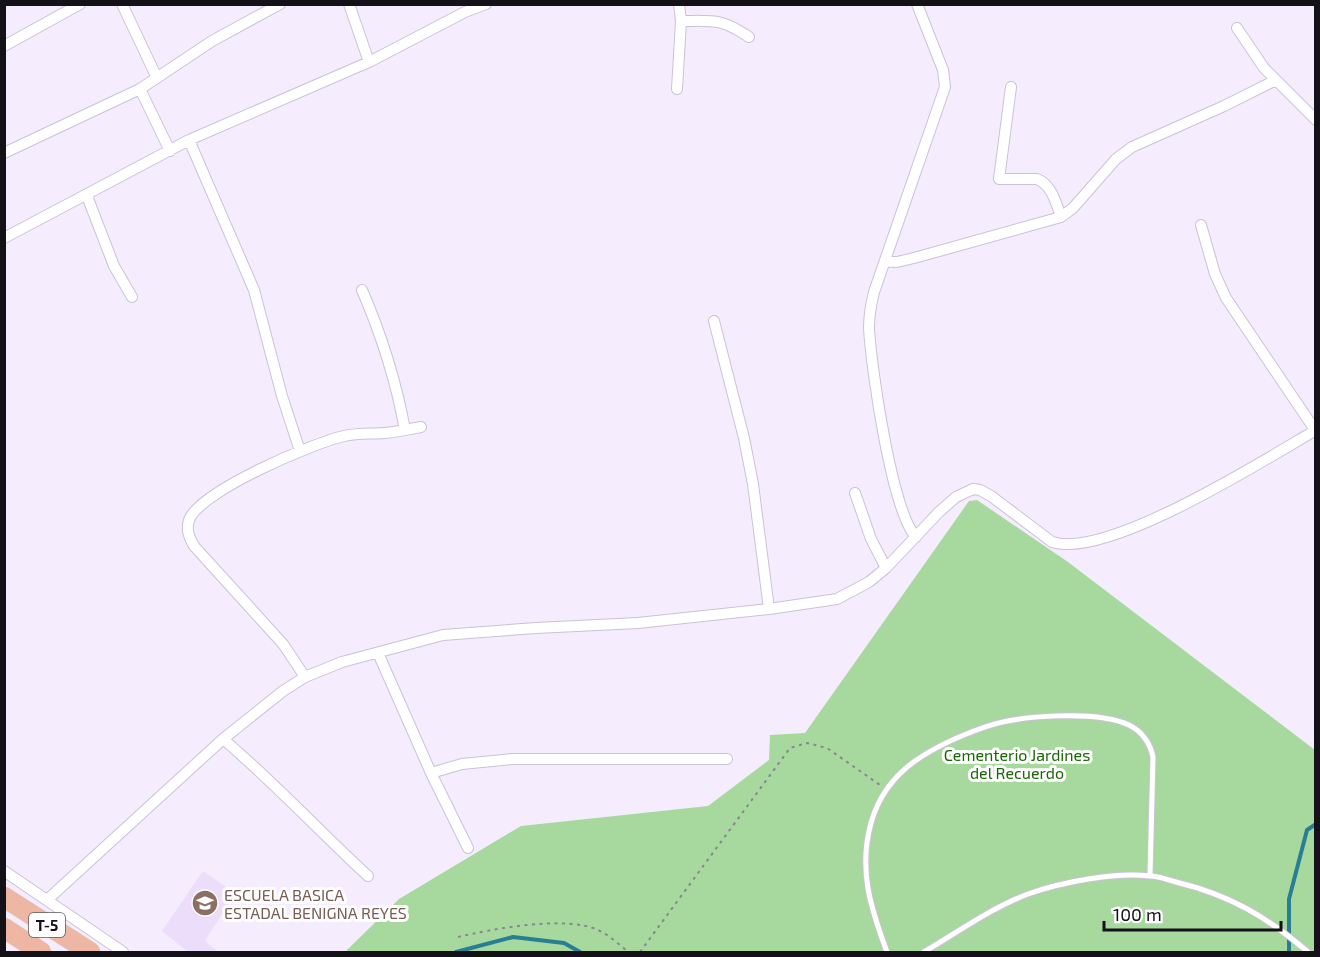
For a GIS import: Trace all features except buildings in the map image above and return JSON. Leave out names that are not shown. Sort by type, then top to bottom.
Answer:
[{"type":"highway","name":"T-5","points":[[4,897],[90,952]]},
{"type":"highway","name":"T-5","points":[[4,928],[39,951]]},
{"type":"highway","points":[[4,936],[39,951]]},
{"type":"street","points":[[4,46],[80,4]]},
{"type":"street","points":[[122,4],[157,78]]},
{"type":"street","points":[[4,153],[140,89],[212,42],[280,4]]},
{"type":"street","points":[[349,4],[369,62]]},
{"type":"street","points":[[4,238],[189,140],[369,62],[465,12],[486,4]]},
{"type":"street","points":[[677,89],[681,21],[679,4]]},
{"type":"street","points":[[916,4],[943,70],[945,87],[874,292],[870,310],[870,346],[895,484],[904,519],[909,530],[916,537]]},
{"type":"street","points":[[681,21],[712,21],[727,24],[749,37]]},
{"type":"street","points":[[1237,28],[1264,68],[1316,120]]},
{"type":"street","points":[[885,261],[897,262],[914,258],[1062,217],[1073,208],[1116,159],[1132,147],[1276,80]]},
{"type":"street","points":[[1011,87],[999,179],[1042,181],[1050,191],[1062,217]]},
{"type":"street","points":[[140,89],[170,151]]},
{"type":"street","points":[[189,140],[254,290],[282,396],[300,451]]},
{"type":"street","points":[[87,196],[114,266],[132,297]]},
{"type":"street","points":[[47,900],[223,739],[283,691],[305,677],[342,662],[443,635],[638,623],[837,599],[869,582],[886,568],[956,497],[973,489],[991,496],[1052,542],[1062,545],[1084,543],[1159,518],[1315,430],[1226,298],[1215,274],[1201,225]]},
{"type":"street","points":[[362,290],[381,335],[405,430]]},
{"type":"street","points":[[714,321],[744,438],[753,484],[769,609]]},
{"type":"street","points":[[305,677],[283,644],[194,546],[189,536],[189,519],[195,510],[233,484],[300,451],[347,435],[421,427]]},
{"type":"street","points":[[855,493],[872,539],[886,568]]},
{"type":"street","points":[[378,653],[430,773],[468,848]]},
{"type":"street","points":[[223,739],[280,789],[296,808],[368,876]]},
{"type":"street","points":[[430,773],[462,764],[512,759],[727,759]]},
{"type":"street","points":[[4,871],[123,952]]},
{"type":"lane","points":[[887,952],[867,890],[866,872],[866,849],[871,823],[880,800],[896,778],[916,761],[957,738],[985,726],[1012,719],[1079,716],[1111,720],[1128,725],[1142,734],[1151,746],[1153,757],[1150,875]]},
{"type":"lane","points":[[924,952],[982,916],[1027,895],[1068,882],[1150,875],[1194,886],[1228,898],[1285,933],[1308,952]]},
{"type":"path","points":[[640,952],[790,748],[807,743],[826,748],[887,790]]},
{"type":"path","points":[[458,937],[492,929],[565,924],[596,929],[628,952]]},
{"type":"shaded area","name":"ESCUELA BASICA ESTADAL BENIGNA REYES","points":[[203,871],[235,893],[205,941],[216,950],[215,952],[188,952],[162,931]]},
{"type":"green space","name":"Cementerio Jardines del Recuerdo","points":[[977,500],[1068,562],[1315,750],[1315,952],[345,952],[399,899],[521,826],[708,806],[769,760],[770,735],[805,733],[969,501]]},
{"type":"waterway","points":[[1289,952],[1289,899],[1307,830],[1316,824]]},
{"type":"waterway","points":[[456,952],[513,937],[564,943],[580,952]]},
{"type":"place","name":"ESCUELA BASICA ESTADAL BENIGNA REYES","points":[[205,903]]}]
